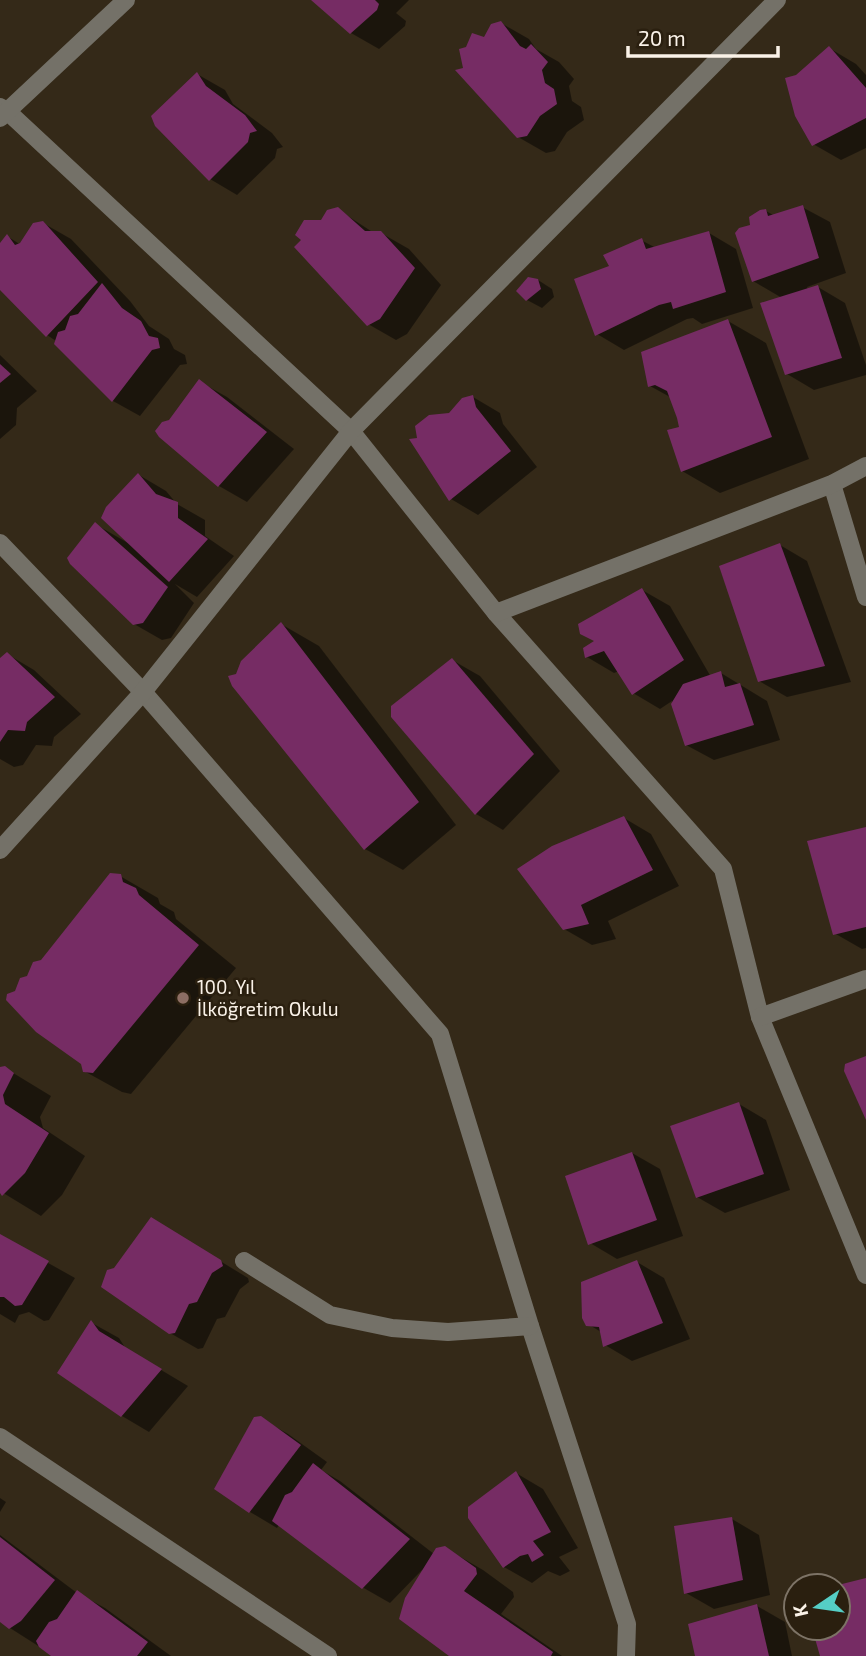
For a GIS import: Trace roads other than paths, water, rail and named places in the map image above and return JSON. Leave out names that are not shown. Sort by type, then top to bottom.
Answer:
[{"type":"street","points":[[125,0],[2,112],[351,431],[496,613],[723,869],[760,1017],[866,1275]]},
{"type":"street","points":[[0,850],[143,692],[351,431],[777,0]]},
{"type":"street","points":[[496,613],[832,484],[866,466]]},
{"type":"street","points":[[832,484],[866,597]]},
{"type":"street","points":[[0,543],[143,692],[440,1034],[530,1326],[627,1624],[626,1656]]},
{"type":"street","points":[[760,1017],[866,979]]},
{"type":"street","points":[[244,1261],[330,1315],[392,1328],[448,1332],[530,1326]]},
{"type":"street","points":[[0,1437],[328,1656]]},
{"type":"place","name":"100. Yıl İlköğretim Okulu","points":[[183,998]]}]
